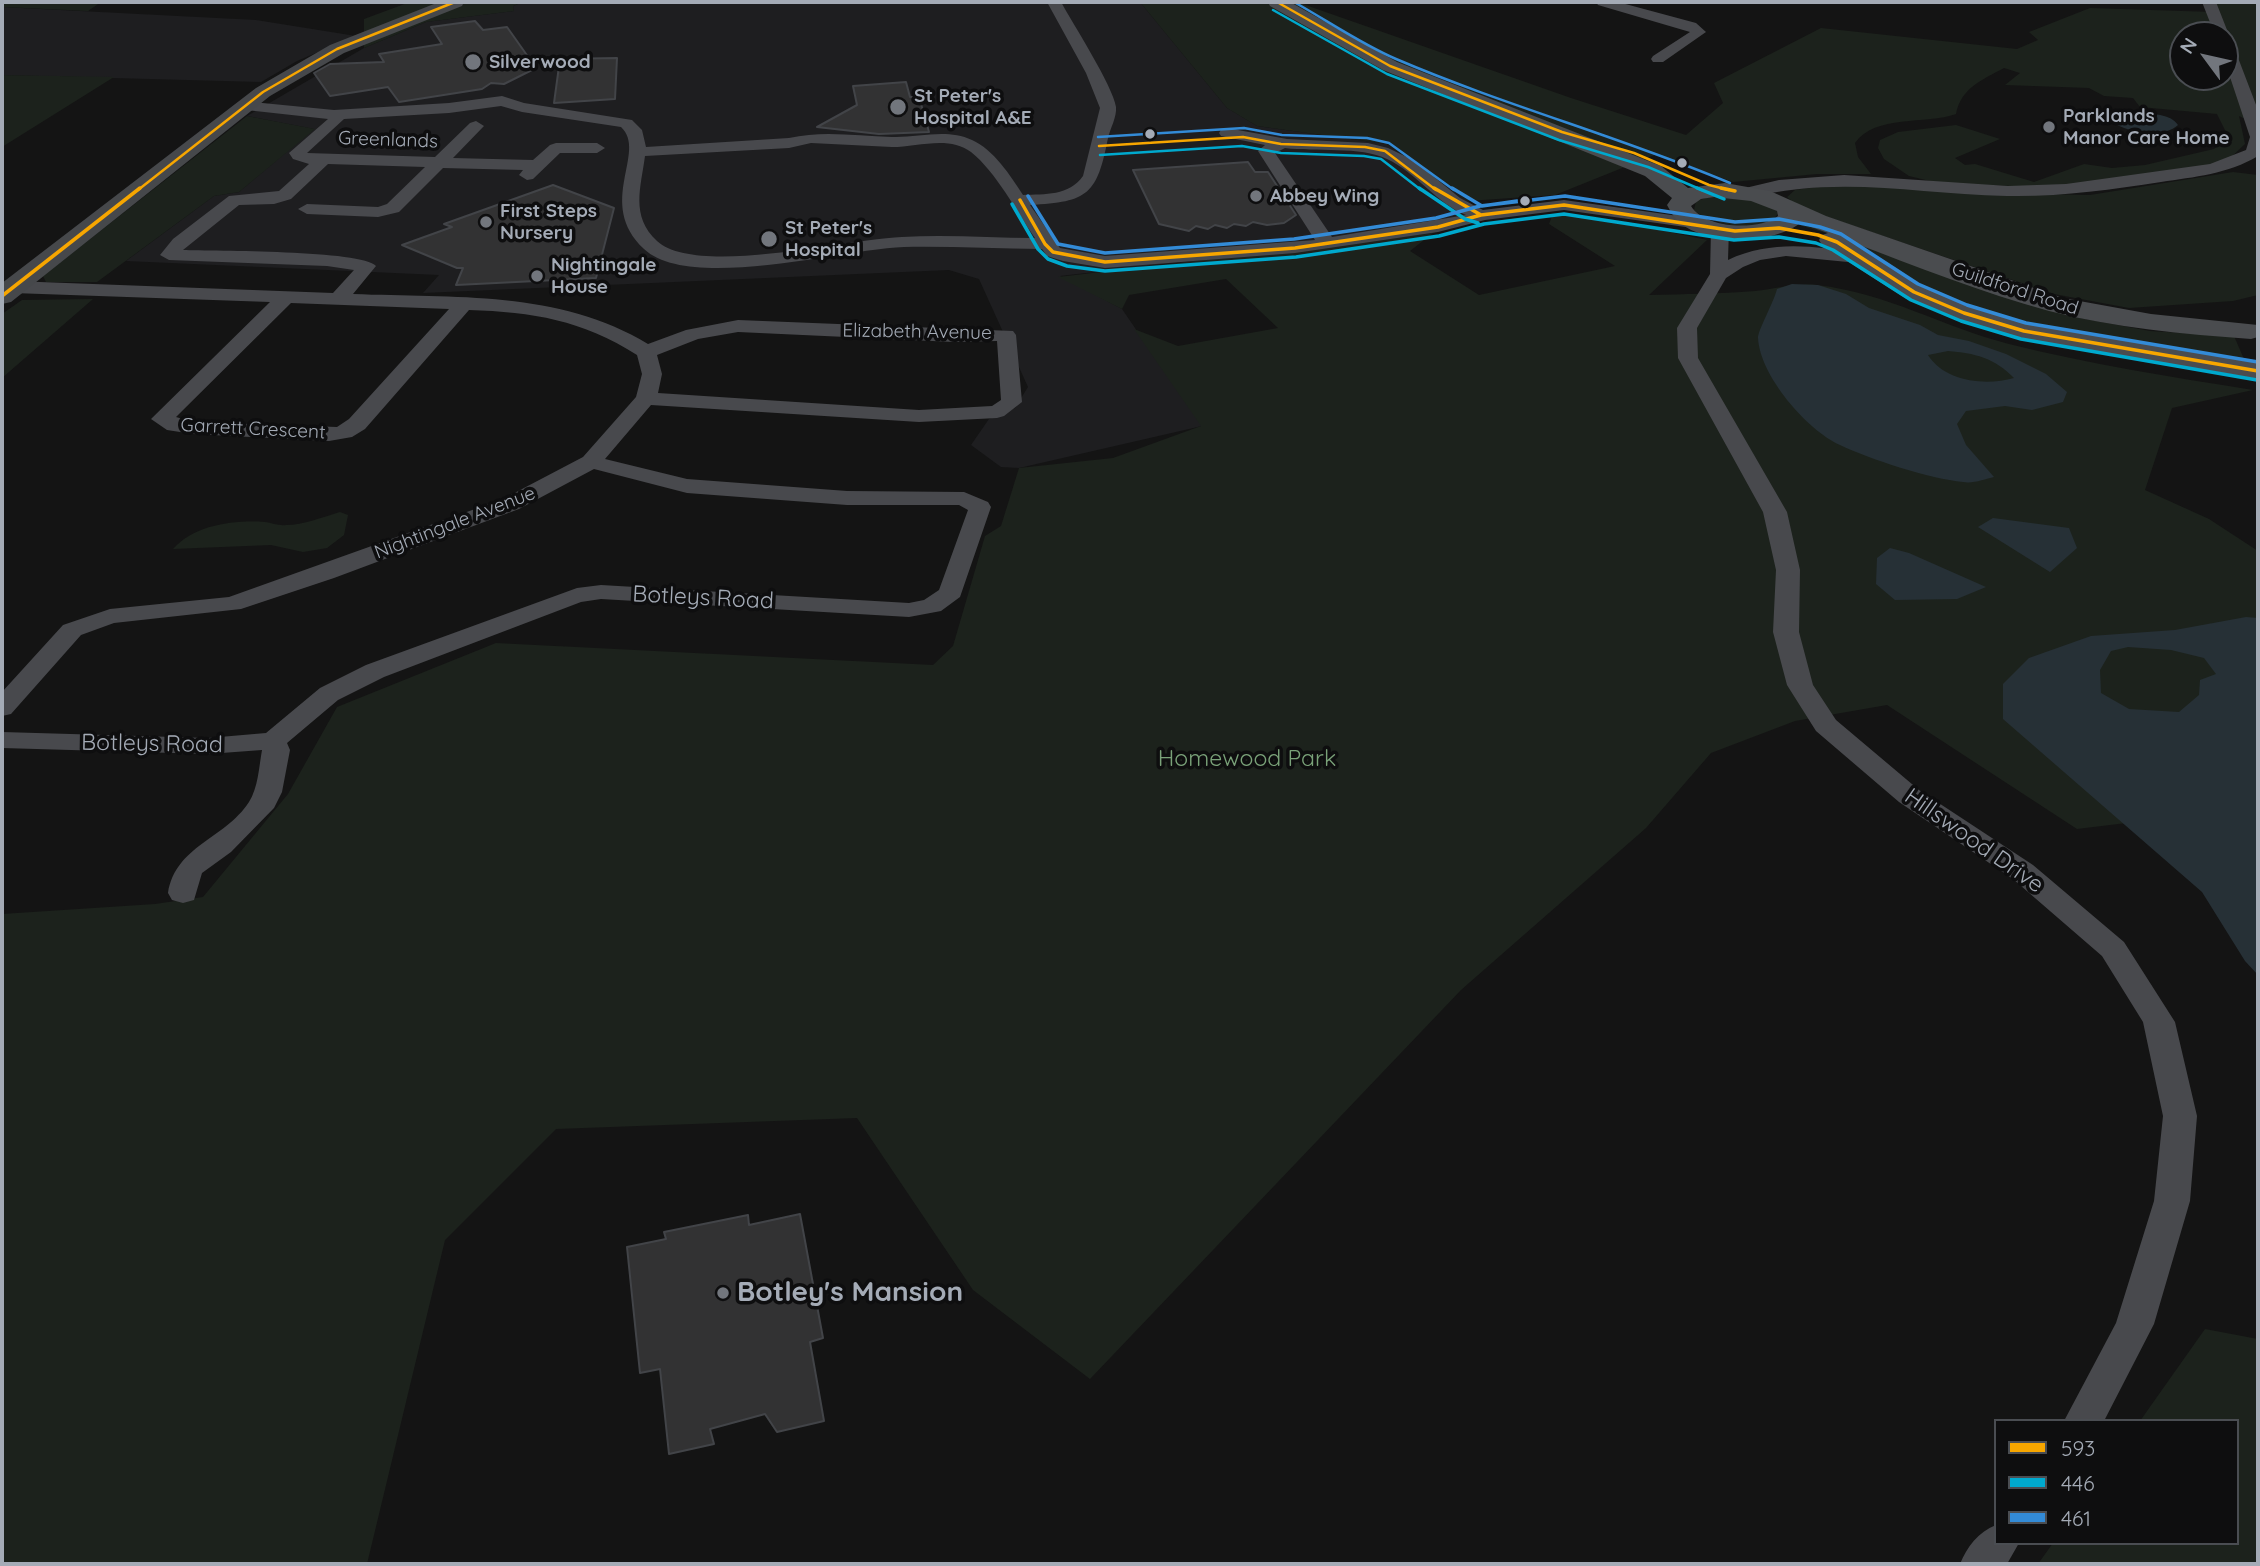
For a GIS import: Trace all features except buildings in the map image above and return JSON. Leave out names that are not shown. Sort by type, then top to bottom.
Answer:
[{"type":"main road","points":[[8,291],[242,106],[327,53],[455,2]]},
{"type":"main road","points":[[1277,2],[1390,66],[1562,132],[1653,171],[1682,201],[1681,213],[1710,227],[1779,211]]},
{"type":"main road","points":[[1562,132],[1643,156],[1779,211]]},
{"type":"main road","points":[[1682,201],[1711,191],[1737,192]]},
{"type":"main road","name":"Guildford Road","points":[[1779,211],[1837,242],[1914,292],[1964,313],[2024,331],[2258,370]]},
{"type":"main road","name":"Guildford Road","points":[[1779,211],[1992,285],[2084,312],[2166,326],[2255,329]]},
{"type":"main road","points":[[2255,329],[2246,338],[2245,346],[2258,363]]},
{"type":"street","points":[[1020,200],[1048,199],[1074,193],[1089,185],[1096,173],[1108,106],[1054,2]]},
{"type":"street","points":[[1603,2],[1691,26],[1699,32],[1658,59]]},
{"type":"street","points":[[2208,2],[2216,21]]},
{"type":"street","points":[[1779,211],[1821,180],[2007,191],[2052,190],[2106,186],[2214,169],[2240,161],[2254,152],[2258,137],[2256,125],[2239,79]]},
{"type":"street","points":[[242,106],[334,115],[449,108],[502,101],[522,107],[626,123],[636,132],[637,152],[628,199],[629,209],[637,225],[649,244],[657,249],[698,261],[717,264],[902,242],[1045,244]]},
{"type":"street","name":"Greenlands","points":[[334,115],[336,120],[297,153],[299,156],[310,159],[439,163],[531,170],[556,148],[597,149]]},
{"type":"street","points":[[307,209],[378,212],[393,208],[476,125]]},
{"type":"street","points":[[1227,133],[1274,148],[1365,147],[1385,151],[1443,195],[1481,215]]},
{"type":"street","points":[[637,152],[789,143],[811,138],[895,142],[939,138],[964,142],[977,149],[1020,200],[1045,244],[1053,252],[1105,262],[1327,244],[1438,227],[1481,215],[1532,206],[1593,203],[1643,208],[1682,201]]},
{"type":"street","points":[[1274,148],[1327,244]]},
{"type":"street","points":[[324,159],[285,195],[274,199],[235,200],[179,243],[169,255],[327,260],[367,266],[337,301]]},
{"type":"street","points":[[1564,205],[1710,227]]},
{"type":"street","name":"Hillswood Drive","points":[[1736,262],[1750,242],[1779,211]]},
{"type":"street","name":"Hillswood Drive","points":[[1710,227],[1719,274]]},
{"type":"street","name":"Hillswood Drive","points":[[1858,258],[1803,249],[1775,250],[1736,262],[1719,274],[1687,328],[1688,358],[1775,512],[1788,570],[1786,632],[1800,685],[1826,725],[1909,796],[2023,872],[2113,949],[2159,1022],[2180,1116],[2172,1201],[2135,1324],[2085,1419]]},
{"type":"street","points":[[8,291],[496,305],[568,313],[612,330],[646,352],[652,374],[646,398]]},
{"type":"street","name":"Garrett Crescent","points":[[285,298],[162,419],[175,425],[193,428],[329,435],[344,432],[357,424],[463,305]]},
{"type":"street","name":"Elizabeth Avenue","points":[[646,352],[700,332],[738,326],[954,335],[1006,334],[1013,402],[997,412],[919,416],[646,398]]},
{"type":"street","name":"Nightingale Avenue","points":[[2,708],[72,630],[92,620],[232,604],[325,573],[511,504],[591,462],[646,398]]},
{"type":"street","name":"Botleys Road","points":[[2,740],[208,746],[273,741],[329,694],[375,671],[577,595],[601,593],[909,610],[936,605],[951,592],[980,507],[964,499],[847,498],[688,486],[591,462]]},
{"type":"street","points":[[183,893],[186,874],[192,866],[221,846],[260,807],[268,792],[276,750],[273,741]]},
{"type":"street","points":[[1981,1564],[1996,1545]]},
{"type":"shaded area","name":"St Peter's Hospital","points":[[523,2],[1140,2],[1227,108],[1257,126],[1387,144],[1468,200],[1481,215],[1433,233],[1060,276],[1122,309],[1202,426],[1019,468],[1001,467],[971,445],[989,419],[1015,408],[1028,387],[979,279],[949,270],[423,293],[439,275],[126,261],[214,196],[239,192],[314,129],[247,116],[364,48],[426,22],[514,11],[513,6]]},
{"type":"shaded area","points":[[2,7],[256,20],[356,36],[297,61],[261,82],[2,75]]},
{"type":"shaded area","points":[[2122,113],[2161,115],[2174,120],[2178,125],[2163,132],[2135,131],[2111,121],[2112,116]]},
{"type":"shaded area","points":[[1792,284],[1818,285],[1846,294],[1869,308],[1920,325],[1938,335],[1969,341],[2006,354],[2046,374],[2067,392],[2063,402],[2032,410],[2005,406],[1966,411],[1957,424],[1966,445],[1994,477],[1963,482],[1918,473],[1883,462],[1827,438],[1800,415],[1776,385],[1767,369],[1758,338],[1777,289]],"holes":[[[1958,352],[1992,361],[2014,378],[1991,382],[1967,380],[1945,371],[1928,355]]]},
{"type":"shaded area","points":[[1993,518],[2069,528],[2077,548],[2050,572],[1978,527]]},
{"type":"shaded area","points":[[1890,548],[1909,553],[1986,587],[1957,599],[1895,600],[1876,584],[1877,558]]},
{"type":"shaded area","points":[[2246,617],[2258,618],[2258,975],[2245,961],[2202,892],[2003,719],[2003,684],[2029,658],[2091,636],[2175,630]],"holes":[[[2128,647],[2171,650],[2204,658],[2216,674],[2200,680],[2199,695],[2179,712],[2129,709],[2101,693],[2100,670],[2111,651]]]},
{"type":"green space","points":[[2,2],[101,2],[88,11],[2,7]]},
{"type":"green space","points":[[410,2],[523,2],[513,6],[514,11],[426,22],[364,48],[364,19]]},
{"type":"green space","points":[[1140,2],[1297,2],[1571,98],[1686,135],[1723,103],[1714,83],[1821,28],[2017,49],[2038,40],[2029,32],[2090,8],[2213,12],[2209,2],[2258,2],[2258,125],[2239,116],[2245,144],[2226,162],[2148,176],[2049,187],[1942,184],[1909,176],[1884,159],[1878,148],[1880,140],[1898,132],[1956,125],[2000,139],[1955,158],[1965,165],[1975,164],[2034,182],[2084,164],[2112,168],[2145,165],[2214,149],[2228,136],[2217,114],[2140,107],[2133,98],[2104,96],[2089,88],[2005,85],[2020,73],[2004,68],[1968,91],[1956,114],[1888,124],[1864,134],[1855,143],[1858,157],[1871,174],[1817,174],[1733,182],[1657,154],[1555,195],[1468,201],[1387,144],[1257,126],[1227,108]]},
{"type":"green space","points":[[2,75],[114,77],[2,147]]},
{"type":"green space","points":[[247,116],[315,129],[239,192],[214,196],[97,282],[46,282],[43,276]]},
{"type":"green space","points":[[2233,172],[2258,175],[2258,295],[2233,301],[2129,308],[2054,294],[1824,216],[1797,206],[1787,197],[1795,190],[1846,183],[1982,193],[2090,195]]},
{"type":"green space","points":[[1716,195],[1743,196],[1775,208],[1778,213],[1763,224],[1738,226],[1712,220],[1694,210],[1696,201]]},
{"type":"green space","name":"Homewood Park","points":[[1553,214],[1593,216],[1707,240],[1649,295],[1742,292],[1793,285],[1843,289],[2009,344],[2100,364],[2253,390],[2172,408],[2145,490],[2209,519],[2258,551],[2258,807],[2077,829],[1887,705],[1795,721],[1711,753],[1646,828],[1461,990],[1090,1379],[973,1290],[857,1118],[556,1129],[445,1240],[367,1564],[2,1564],[2,914],[155,904],[203,897],[288,794],[337,707],[496,643],[933,665],[953,646],[985,536],[1001,526],[1019,468],[1113,458],[1201,426],[1134,329],[1178,346],[1278,328],[1226,279],[1129,295],[1122,309],[1058,277],[1433,233],[1410,251],[1479,295],[1615,266],[1549,224]]},
{"type":"green space","points":[[1805,221],[2069,316],[2150,331],[2234,336],[2244,359],[2253,365],[2048,331],[2002,318],[1939,294],[1885,266],[1845,239],[1799,225]]},
{"type":"green space","points":[[93,299],[2,378],[2,314],[22,300]]},
{"type":"green space","points":[[340,512],[348,515],[344,535],[327,548],[303,552],[271,545],[173,549],[192,534],[227,523],[265,522],[293,525]]},
{"type":"green space","points":[[2205,1329],[2258,1339],[2258,1564],[2038,1564],[2052,1545],[2239,1545],[2239,1419],[2141,1419]]},
{"type":"transit line","name":"593","points":[[2,296],[263,92],[337,49],[455,2]]},
{"type":"transit line","name":"593","points":[[1277,2],[1390,66],[1562,132],[1634,153],[1709,185],[1735,191]]},
{"type":"transit line","name":"461","points":[[1294,2],[1394,58],[1565,124],[1654,151],[1730,183]]},
{"type":"transit line","name":"446","points":[[1273,10],[1387,74],[1559,140],[1648,167],[1724,199]]},
{"type":"transit line","name":"461","points":[[1098,137],[1244,128],[1282,135],[1367,138],[1389,143],[1473,203],[1482,206],[1517,201]]},
{"type":"transit line","name":"593","points":[[1099,146],[1243,137],[1281,144],[1365,147],[1385,151],[1443,195],[1481,215]]},
{"type":"transit line","name":"446","points":[[1100,155],[1242,146],[1281,153],[1381,159],[1438,202],[1465,219],[1478,223]]},
{"type":"transit line","name":"461","points":[[1028,196],[1058,244],[1105,253],[1294,239],[1436,218],[1480,206],[1565,196],[1735,222],[1779,219],[1841,234],[1918,284],[1967,305],[2026,323],[2258,362]]},
{"type":"transit line","name":"593","points":[[1020,200],[1045,244],[1053,252],[1105,262],[1295,248],[1438,227],[1481,215],[1564,205],[1735,231],[1779,228],[1818,235],[1837,242],[1914,292],[1964,313],[2024,331],[2258,371]]},
{"type":"transit line","name":"446","points":[[1012,204],[1038,249],[1048,259],[1067,266],[1105,271],[1296,257],[1439,236],[1484,224],[1564,214],[1734,240],[1779,237],[1816,243],[1833,250],[1911,300],[1961,321],[2021,339],[2257,380]]},
{"type":"place","name":"Silverwood","points":[[473,62]]},
{"type":"place","name":"St Peter's Hospital A&E","points":[[898,107]]},
{"type":"place","name":"Parklands Manor Care Home","points":[[2049,127]]},
{"type":"place","name":"Abbey Wing","points":[[1256,196]]},
{"type":"place","name":"First Steps Nursery","points":[[486,222]]},
{"type":"place","name":"St Peter's Hospital","points":[[769,239]]},
{"type":"place","name":"Nightingale House","points":[[537,276]]},
{"type":"place","name":"Botley's Mansion","points":[[723,1293]]}]
